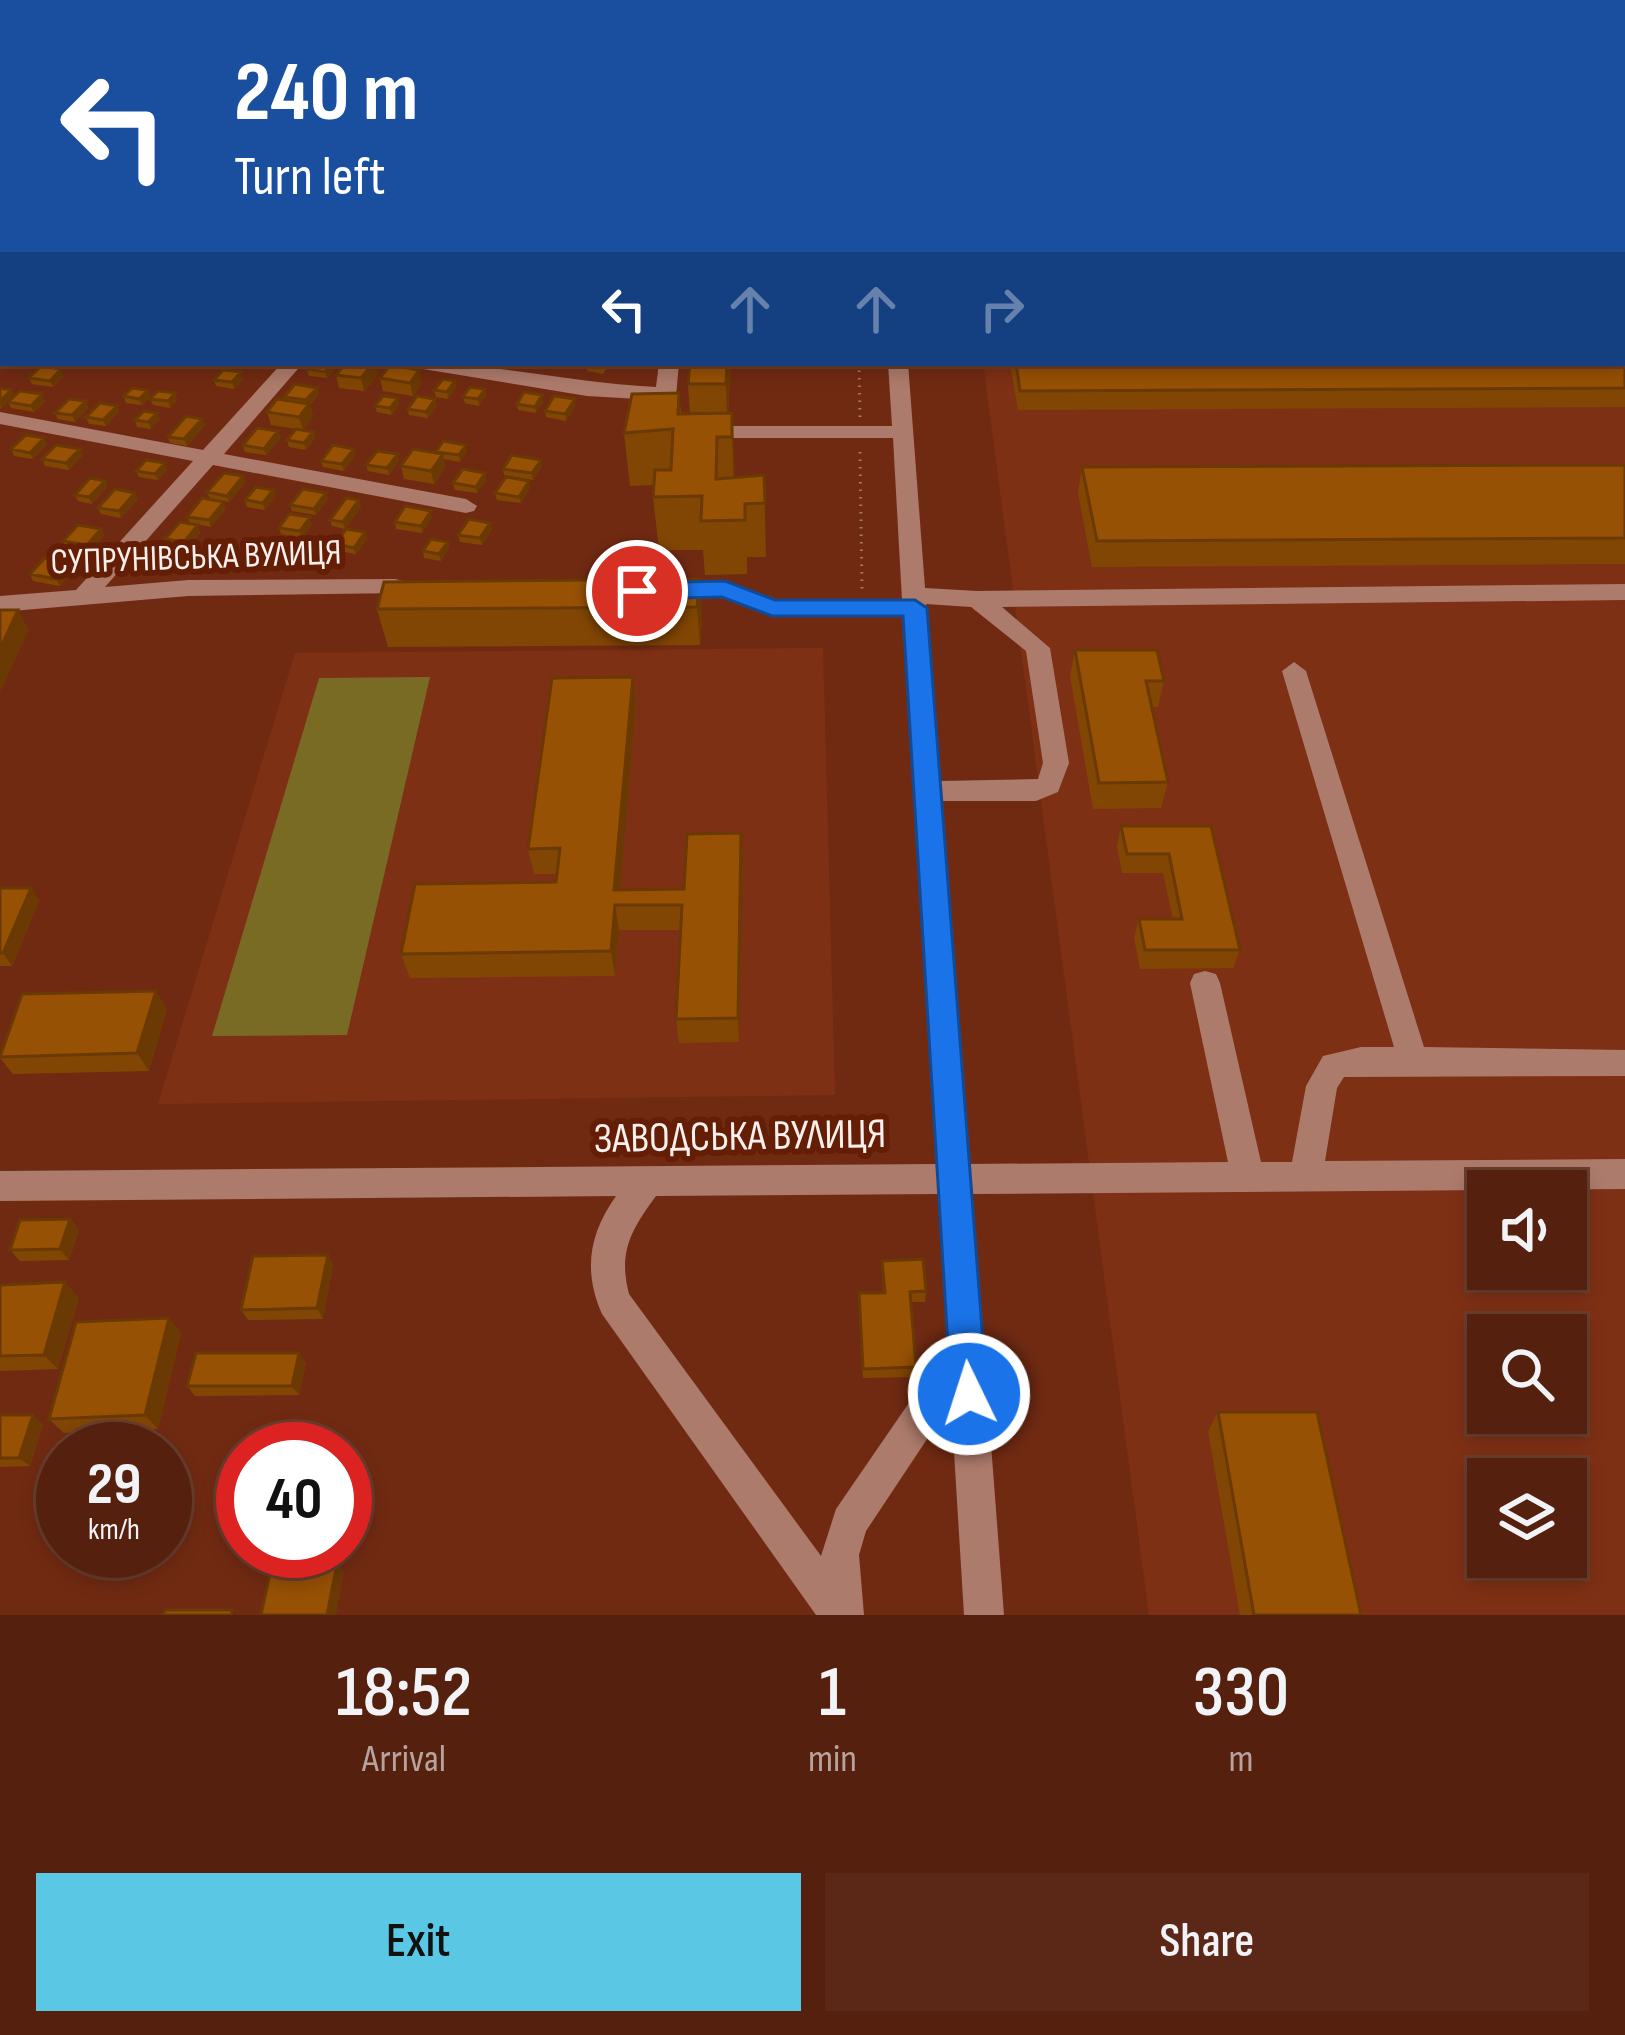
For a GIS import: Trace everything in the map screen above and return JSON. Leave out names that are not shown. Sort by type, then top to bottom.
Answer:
[{"type":"street","points":[[83,597],[290,366]]},
{"type":"street","points":[[441,366],[587,390],[665,394]]},
{"type":"street","points":[[669,366],[662,432],[903,432]]},
{"type":"street","points":[[898,366],[984,1615]]},
{"type":"street","points":[[0,418],[466,506]]},
{"type":"street","name":"СУПРУНІВСЬКА ВУЛИЦЯ","points":[[0,604],[188,588],[395,587]]},
{"type":"street","points":[[637,591],[725,589],[772,608],[862,608],[977,599],[1625,592]]},
{"type":"street","points":[[928,791],[1036,791],[1055,776],[1038,648],[977,599]]},
{"type":"street","points":[[1294,671],[1413,1060]]},
{"type":"street","points":[[1205,982],[1248,1177]]},
{"type":"street","points":[[1306,1176],[1322,1086],[1334,1065],[1361,1060],[1625,1063]]},
{"type":"street","name":"ЗАВОДСЬКА ВУЛИЦЯ","points":[[0,1186],[1625,1174]]},
{"type":"street","points":[[646,1183],[610,1231],[603,1266],[614,1302],[843,1615]]},
{"type":"street","points":[[843,1615],[839,1555],[849,1522],[966,1350]]},
{"type":"path","points":[[859,366],[862,608]]},
{"type":"shaded area","points":[[983,366],[1625,366],[1625,1615],[1149,1615]]},
{"type":"shaded area","points":[[823,648],[835,1095],[158,1104],[295,653]]},
{"type":"shaded area","points":[[430,677],[347,1035],[212,1036],[319,678]]},
{"type":"building","points":[[41,366],[61,369],[50,381],[29,378]]},
{"type":"building","points":[[310,366],[330,366],[325,372],[307,369]]},
{"type":"building","points":[[344,366],[371,366],[361,378],[336,375]]},
{"type":"building","points":[[389,366],[419,370],[410,383],[380,378]]},
{"type":"building","points":[[690,366],[727,366],[726,384],[688,384]]},
{"type":"building","points":[[1016,366],[1625,366],[1625,388],[1020,391]]},
{"type":"building","points":[[223,370],[241,372],[232,382],[214,380]]},
{"type":"building","points":[[443,379],[455,381],[447,392],[434,390]]},
{"type":"building","points":[[295,384],[317,388],[306,400],[284,397]]},
{"type":"building","points":[[470,387],[485,389],[478,399],[463,397]]},
{"type":"building","points":[[132,388],[148,390],[139,399],[124,396]]},
{"type":"building","points":[[20,391],[42,394],[31,406],[8,402]]},
{"type":"building","points":[[158,391],[175,393],[168,401],[150,399]]},
{"type":"building","points":[[524,392],[542,395],[535,407],[517,404]]},
{"type":"building","points":[[679,393],[678,414],[732,413],[732,437],[717,437],[716,479],[764,475],[765,503],[745,504],[745,520],[701,521],[702,496],[653,497],[655,470],[671,470],[673,429],[624,433],[632,394]]},
{"type":"building","points":[[383,396],[398,398],[390,408],[375,406]]},
{"type":"building","points":[[417,396],[435,399],[426,412],[408,409]]},
{"type":"building","points":[[554,396],[575,399],[565,414],[545,411]]},
{"type":"building","points":[[69,399],[86,401],[72,415],[55,413]]},
{"type":"building","points":[[277,399],[309,404],[299,417],[267,412]]},
{"type":"building","points":[[100,403],[117,406],[103,420],[86,417]]},
{"type":"building","points":[[144,411],[157,413],[148,422],[135,420]]},
{"type":"building","points":[[186,416],[202,419],[184,439],[168,437]]},
{"type":"building","points":[[257,428],[278,431],[264,449],[243,445]]},
{"type":"building","points":[[296,429],[313,432],[304,443],[287,440]]},
{"type":"building","points":[[26,435],[44,438],[30,453],[11,449]]},
{"type":"building","points":[[443,441],[466,445],[459,455],[436,452]]},
{"type":"building","points":[[56,445],[80,449],[66,463],[42,459]]},
{"type":"building","points":[[333,445],[354,449],[342,464],[321,461]]},
{"type":"building","points":[[413,449],[443,454],[431,471],[401,466]]},
{"type":"building","points":[[377,451],[398,454],[387,468],[366,465]]},
{"type":"building","points":[[512,455],[541,460],[532,473],[503,469]]},
{"type":"building","points":[[146,460],[165,463],[155,474],[136,471]]},
{"type":"building","points":[[1625,465],[1625,538],[1097,541],[1082,467]]},
{"type":"building","points":[[463,469],[485,473],[476,487],[453,483]]},
{"type":"building","points":[[224,473],[243,476],[227,496],[207,492]]},
{"type":"building","points":[[506,477],[529,481],[519,497],[495,493]]},
{"type":"building","points":[[90,478],[105,481],[89,497],[75,495]]},
{"type":"building","points":[[256,487],[273,490],[263,503],[245,500]]},
{"type":"building","points":[[115,489],[135,493],[119,511],[98,508]]},
{"type":"building","points":[[303,489],[326,493],[314,509],[290,505]]},
{"type":"building","points":[[202,498],[224,502],[209,520],[187,517]]},
{"type":"building","points":[[346,498],[359,500],[343,522],[330,520]]},
{"type":"building","points":[[405,506],[431,511],[421,526],[395,522]]},
{"type":"building","points":[[289,514],[310,517],[300,531],[279,528]]},
{"type":"building","points":[[469,519],[490,523],[480,538],[458,535]]},
{"type":"building","points":[[180,522],[198,525],[184,542],[165,539]]},
{"type":"building","points":[[78,525],[101,529],[87,545],[63,541]]},
{"type":"building","points":[[346,529],[365,532],[354,548],[336,544]]},
{"type":"building","points":[[431,539],[448,542],[439,554],[423,551]]},
{"type":"building","points":[[151,546],[172,549],[163,560],[142,557]]},
{"type":"building","points":[[45,558],[71,563],[56,579],[30,574]]},
{"type":"building","points":[[699,579],[697,607],[377,609],[384,582]]},
{"type":"building","points":[[0,610],[18,610],[0,649]]},
{"type":"building","points":[[1075,650],[1157,650],[1164,681],[1146,681],[1168,782],[1099,783]]},
{"type":"building","points":[[633,677],[614,890],[684,889],[687,834],[741,833],[738,1018],[676,1019],[682,905],[615,905],[611,951],[401,954],[415,884],[556,882],[560,848],[528,849],[552,678]]},
{"type":"building","points":[[1121,826],[1211,826],[1240,950],[1145,950],[1139,919],[1182,919],[1169,854],[1127,854]]},
{"type":"building","points":[[0,888],[31,888],[3,953],[0,953]]},
{"type":"building","points":[[156,991],[137,1053],[0,1057],[22,994]]},
{"type":"building","points":[[70,1219],[60,1249],[10,1250],[20,1220]]},
{"type":"building","points":[[328,1255],[317,1308],[241,1310],[253,1256]]},
{"type":"building","points":[[923,1259],[926,1291],[910,1292],[916,1367],[863,1369],[859,1293],[885,1293],[882,1261]]},
{"type":"building","points":[[65,1282],[44,1355],[0,1356],[0,1285]]},
{"type":"building","points":[[169,1318],[145,1415],[49,1419],[76,1322]]},
{"type":"building","points":[[196,1353],[299,1353],[292,1386],[187,1386]]},
{"type":"building","points":[[1218,1412],[1317,1412],[1361,1615],[1254,1615]]},
{"type":"building","points":[[0,1415],[33,1415],[19,1458],[0,1458]]},
{"type":"building","points":[[269,1578],[334,1578],[327,1615],[261,1615]]},
{"type":"building","points":[[165,1610],[232,1610],[231,1615],[163,1615]]},
{"type":"route","points":[[637,591],[725,589],[772,608],[915,608],[969,1394]]}]
